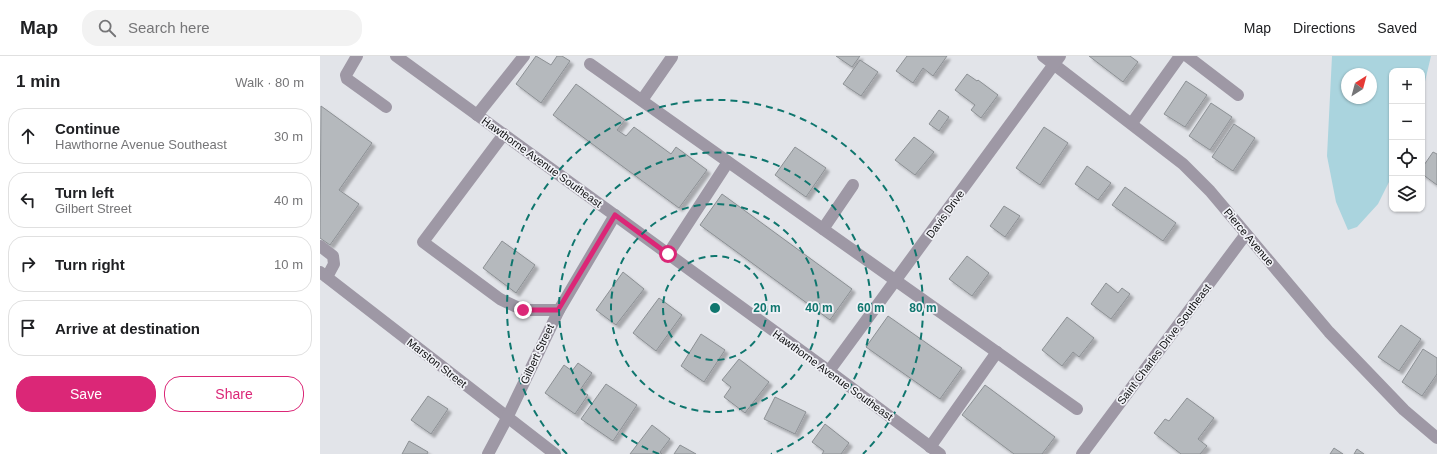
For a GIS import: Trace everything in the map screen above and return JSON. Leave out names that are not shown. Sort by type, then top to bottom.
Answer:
[{"type":"street","points":[[357,56],[346,75],[347,80],[386,107]]},
{"type":"street","name":"Hawthorne Avenue Southeast","points":[[396,56],[829,371],[940,454]]},
{"type":"street","points":[[478,115],[524,56]]},
{"type":"street","name":"Pierce Avenue","points":[[1043,56],[1056,60],[1172,154],[1195,175],[1328,332],[1404,410],[1437,438]]},
{"type":"street","points":[[1132,123],[1180,56]]},
{"type":"street","points":[[1187,56],[1238,95]]},
{"type":"street","points":[[642,100],[672,57]]},
{"type":"street","name":"Davis Drive","points":[[829,371],[1056,60]]},
{"type":"street","points":[[590,64],[1077,409]]},
{"type":"street","points":[[504,134],[424,242],[500,299],[523,310],[558,310]]},
{"type":"street","points":[[668,254],[728,162]]},
{"type":"street","points":[[823,230],[853,185]]},
{"type":"street","name":"Gilbert Street","points":[[488,454],[507,418],[558,310],[615,215]]},
{"type":"street","name":"Saint Charles Drive Southeast","points":[[1082,454],[1246,234]]},
{"type":"street","points":[[320,246],[333,256],[334,264],[323,274]]},
{"type":"street","name":"Marston Street","points":[[323,274],[555,454]]},
{"type":"street","points":[[930,447],[997,352]]},
{"type":"water","points":[[1332,56],[1431,56],[1425,81],[1425,68],[1389,68],[1389,182],[1378,204],[1357,227],[1348,230],[1336,202],[1327,156]]},
{"type":"building","points":[[536,56],[551,65],[557,56],[562,56],[570,61],[541,103],[516,84]]},
{"type":"building","points":[[836,56],[860,56],[852,67]]},
{"type":"building","points":[[907,56],[947,56],[933,76],[923,68],[913,83],[896,71]]},
{"type":"building","points":[[1089,56],[1130,56],[1138,62],[1123,82]]},
{"type":"building","points":[[860,60],[878,72],[861,96],[843,84]]},
{"type":"building","points":[[967,74],[977,81],[978,80],[998,95],[981,118],[971,110],[975,105],[955,90]]},
{"type":"building","points":[[1186,81],[1207,95],[1185,127],[1164,114]]},
{"type":"building","points":[[576,84],[625,120],[617,130],[626,136],[634,127],[671,154],[676,147],[707,170],[679,208],[553,115]]},
{"type":"building","points":[[1211,103],[1232,117],[1210,150],[1189,136]]},
{"type":"building","points":[[321,106],[372,143],[339,190],[359,204],[330,245],[320,238]]},
{"type":"building","points":[[939,110],[949,117],[939,131],[929,124]]},
{"type":"building","points":[[1234,124],[1255,138],[1233,171],[1212,157]]},
{"type":"building","points":[[1044,127],[1068,143],[1040,185],[1016,168]]},
{"type":"building","points":[[914,137],[934,152],[915,175],[895,160]]},
{"type":"building","points":[[795,147],[826,168],[806,197],[775,175]]},
{"type":"building","points":[[1433,152],[1437,154],[1437,185],[1425,176],[1425,164]]},
{"type":"building","points":[[1087,166],[1111,183],[1098,200],[1075,184]]},
{"type":"building","points":[[1125,187],[1176,223],[1163,241],[1112,205]]},
{"type":"building","points":[[722,194],[852,289],[830,320],[700,225]]},
{"type":"building","points":[[1004,206],[1020,216],[1005,237],[990,226]]},
{"type":"building","points":[[502,241],[535,265],[516,293],[483,268]]},
{"type":"building","points":[[967,256],[989,273],[972,296],[949,279]]},
{"type":"building","points":[[623,272],[644,289],[616,325],[596,310]]},
{"type":"building","points":[[1106,283],[1118,293],[1122,288],[1130,294],[1111,319],[1091,304]]},
{"type":"building","points":[[659,298],[682,315],[656,351],[633,333]]},
{"type":"building","points":[[888,316],[962,368],[940,399],[866,347]]},
{"type":"building","points":[[1067,317],[1094,338],[1079,357],[1073,352],[1062,366],[1042,350]]},
{"type":"building","points":[[1401,325],[1421,339],[1399,371],[1378,357]]},
{"type":"building","points":[[701,334],[725,350],[704,382],[681,366]]},
{"type":"building","points":[[1423,349],[1437,358],[1437,374],[1422,396],[1402,382]]},
{"type":"building","points":[[739,359],[769,382],[745,413],[724,397],[731,387],[722,380]]},
{"type":"building","points":[[578,363],[592,373],[580,390],[588,395],[575,414],[545,393],[564,365],[572,371]]},
{"type":"building","points":[[606,384],[637,405],[613,441],[581,419]]},
{"type":"building","points":[[985,385],[1055,437],[1042,454],[1014,454],[962,415]]},
{"type":"building","points":[[428,396],[448,409],[431,434],[411,420]]},
{"type":"building","points":[[775,397],[806,412],[795,434],[764,419]]},
{"type":"building","points":[[1187,398],[1214,418],[1198,439],[1207,446],[1200,454],[1181,454],[1154,433],[1165,419],[1169,421]]},
{"type":"building","points":[[825,424],[849,443],[841,454],[822,454],[824,451],[812,442]]},
{"type":"building","points":[[652,425],[670,439],[660,452],[662,454],[630,454]]},
{"type":"building","points":[[409,441],[428,452],[427,454],[402,454]]},
{"type":"building","points":[[680,445],[696,454],[674,454]]},
{"type":"building","points":[[1334,448],[1343,454],[1330,454]]},
{"type":"building","points":[[1357,449],[1364,454],[1354,454]]},
{"type":"route","points":[[523,310],[558,310],[615,215],[668,254]]}]
